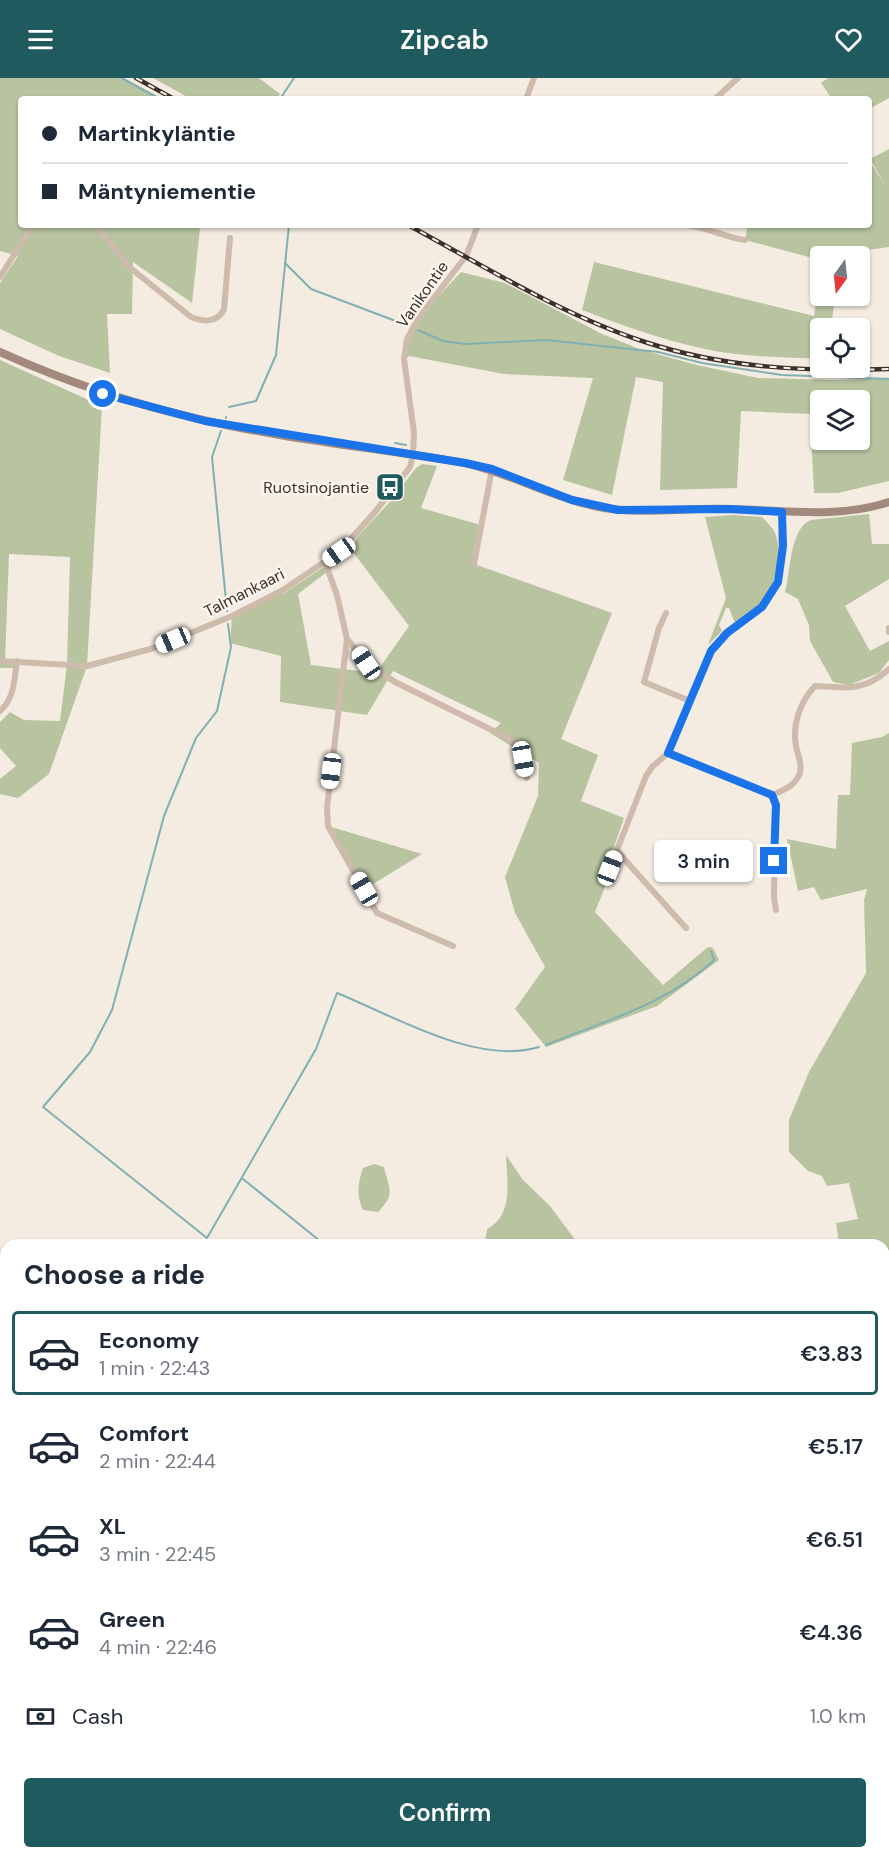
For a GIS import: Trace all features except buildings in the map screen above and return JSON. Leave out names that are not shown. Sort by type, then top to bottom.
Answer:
[{"type":"street","points":[[527,96],[534,78]]},
{"type":"street","points":[[718,96],[738,78]]},
{"type":"street","points":[[0,277],[31,228]]},
{"type":"street","points":[[98,228],[128,266],[191,317],[200,321],[215,319],[222,315],[230,238]]},
{"type":"street","name":"Vanikontie","points":[[413,454],[414,433],[404,359],[406,339],[419,317],[466,256],[477,228]]},
{"type":"street","points":[[706,228],[729,238],[745,240]]},
{"type":"street","points":[[0,352],[44,372],[103,394],[173,413],[260,431],[413,454],[492,469],[572,500],[618,510],[848,511],[875,507],[889,502]]},
{"type":"street","name":"Talmankaari","points":[[0,661],[87,666],[154,648],[232,616],[283,590],[339,552],[375,512],[406,471],[413,454]]},
{"type":"street","points":[[474,564],[492,469]]},
{"type":"street","points":[[610,868],[646,776],[652,767],[668,753],[711,651],[727,633],[762,607],[778,582],[783,546],[782,512]]},
{"type":"street","points":[[325,562],[337,595],[347,639],[327,808],[328,826],[378,913],[453,946]]},
{"type":"street","points":[[666,613],[659,628],[644,682],[690,700]]},
{"type":"street","points":[[347,639],[366,663],[395,682],[510,739],[519,749],[526,778]]},
{"type":"street","points":[[0,711],[5,707],[14,688],[16,661]]},
{"type":"street","points":[[668,753],[772,795],[788,788],[799,776],[801,770],[794,735],[795,722],[807,694],[815,687],[849,689],[860,686],[880,677],[889,669]]},
{"type":"street","points":[[772,795],[776,805],[774,898],[776,909]]},
{"type":"street","points":[[617,851],[686,928]]},
{"type":"green space","points":[[0,78],[123,78],[157,96],[18,96],[18,228],[200,228],[192,303],[133,262],[132,314],[107,314],[110,373],[59,356],[0,329],[0,283],[18,256],[0,251]]},
{"type":"green space","points":[[153,78],[259,78],[280,94],[279,96],[186,96]]},
{"type":"green space","points":[[828,78],[889,78],[889,98],[872,107],[872,96],[830,96],[821,83]]},
{"type":"green space","points":[[889,149],[889,247],[870,250],[870,246],[810,246],[810,257],[745,240],[747,228],[872,228],[872,165],[886,187],[872,162],[872,158]]},
{"type":"green space","points":[[594,262],[814,316],[815,306],[834,306],[832,318],[810,318],[810,358],[760,356],[701,348],[626,326],[582,310]]},
{"type":"green space","points":[[461,272],[505,283],[602,334],[642,350],[697,365],[758,378],[834,380],[889,378],[889,481],[838,493],[814,493],[812,450],[870,450],[870,390],[810,390],[810,414],[741,411],[737,488],[660,490],[663,382],[636,377],[612,495],[563,480],[593,378],[504,374],[409,356],[404,359],[407,339],[419,317]]},
{"type":"green space","points":[[0,360],[102,406],[87,666],[49,774],[18,798],[0,794],[0,779],[16,766],[0,748],[0,722],[10,712],[24,720],[60,721],[67,665],[70,557],[9,554],[5,660],[17,661],[16,668],[0,668]]},
{"type":"green space","points":[[422,464],[437,466],[421,508],[481,525],[474,564],[612,613],[561,739],[598,755],[581,801],[624,818],[607,867],[605,887],[595,912],[663,985],[708,947],[713,948],[719,960],[657,1006],[546,1047],[515,1009],[545,967],[515,913],[505,877],[538,796],[539,763],[490,733],[501,723],[393,671],[367,715],[280,702],[281,656],[230,643],[232,616],[283,590],[283,594],[349,550],[357,537],[387,505],[416,468]],"holes":[[[353,552],[409,626],[376,673],[311,665],[298,594]]]},
{"type":"green space","points":[[869,514],[872,544],[889,544],[889,579],[845,606],[870,651],[889,641],[889,660],[879,673],[849,685],[833,682],[810,641],[809,625],[798,599],[785,592],[795,541],[804,525],[811,520]]},
{"type":"green space","points":[[732,515],[762,517],[771,527],[777,538],[778,546],[776,572],[767,595],[744,617],[735,623],[729,608],[726,608],[719,625],[722,631],[708,645],[726,598],[705,517]]},
{"type":"green space","points":[[889,733],[889,1239],[838,1239],[836,1223],[858,1219],[849,1183],[827,1186],[822,1176],[808,1171],[789,1152],[789,1120],[809,1072],[866,973],[864,900],[867,889],[821,900],[814,887],[798,891],[787,839],[836,849],[838,795],[850,795],[852,743],[882,737]]},
{"type":"green space","points":[[328,826],[422,854],[365,889]]},
{"type":"green space","points":[[506,1155],[523,1180],[550,1206],[575,1239],[486,1239],[487,1229],[502,1215],[508,1187]]},
{"type":"green space","points":[[374,1164],[384,1167],[390,1191],[384,1206],[378,1212],[363,1210],[359,1194],[363,1168]]},
{"type":"waterway","points":[[122,78],[155,96]]},
{"type":"waterway","points":[[282,96],[294,78]]},
{"type":"waterway","points":[[229,407],[256,401],[276,355],[289,228]]},
{"type":"waterway","points":[[285,263],[311,289],[409,326]]},
{"type":"waterway","points":[[418,330],[443,341],[465,344],[546,340],[658,352],[702,363],[782,375],[889,379]]},
{"type":"waterway","points":[[221,431],[212,457],[227,611]]},
{"type":"waterway","points":[[395,443],[406,445]]},
{"type":"waterway","points":[[228,624],[231,647],[217,711],[196,738],[164,816],[112,1010],[90,1052],[43,1107],[207,1238],[316,1049],[337,993],[436,1036],[463,1044],[489,1050],[515,1051],[539,1047]]},
{"type":"waterway","points":[[546,1045],[656,1000],[696,975],[714,960],[711,951]]},
{"type":"waterway","points":[[243,1179],[318,1239]]},
{"type":"railway","points":[[136,78],[169,96]]},
{"type":"railway","points":[[413,228],[554,304],[614,331],[675,351],[735,363],[797,369],[889,369]]},
{"type":"place","name":"Ruotsinojantie","points":[[390,487]]},
{"type":"route","points":[[103,394],[205,421],[492,469],[572,500],[618,510],[730,509],[782,512],[783,546],[778,582],[762,607],[727,633],[711,651],[668,753],[772,795],[776,805],[774,861]]}]
